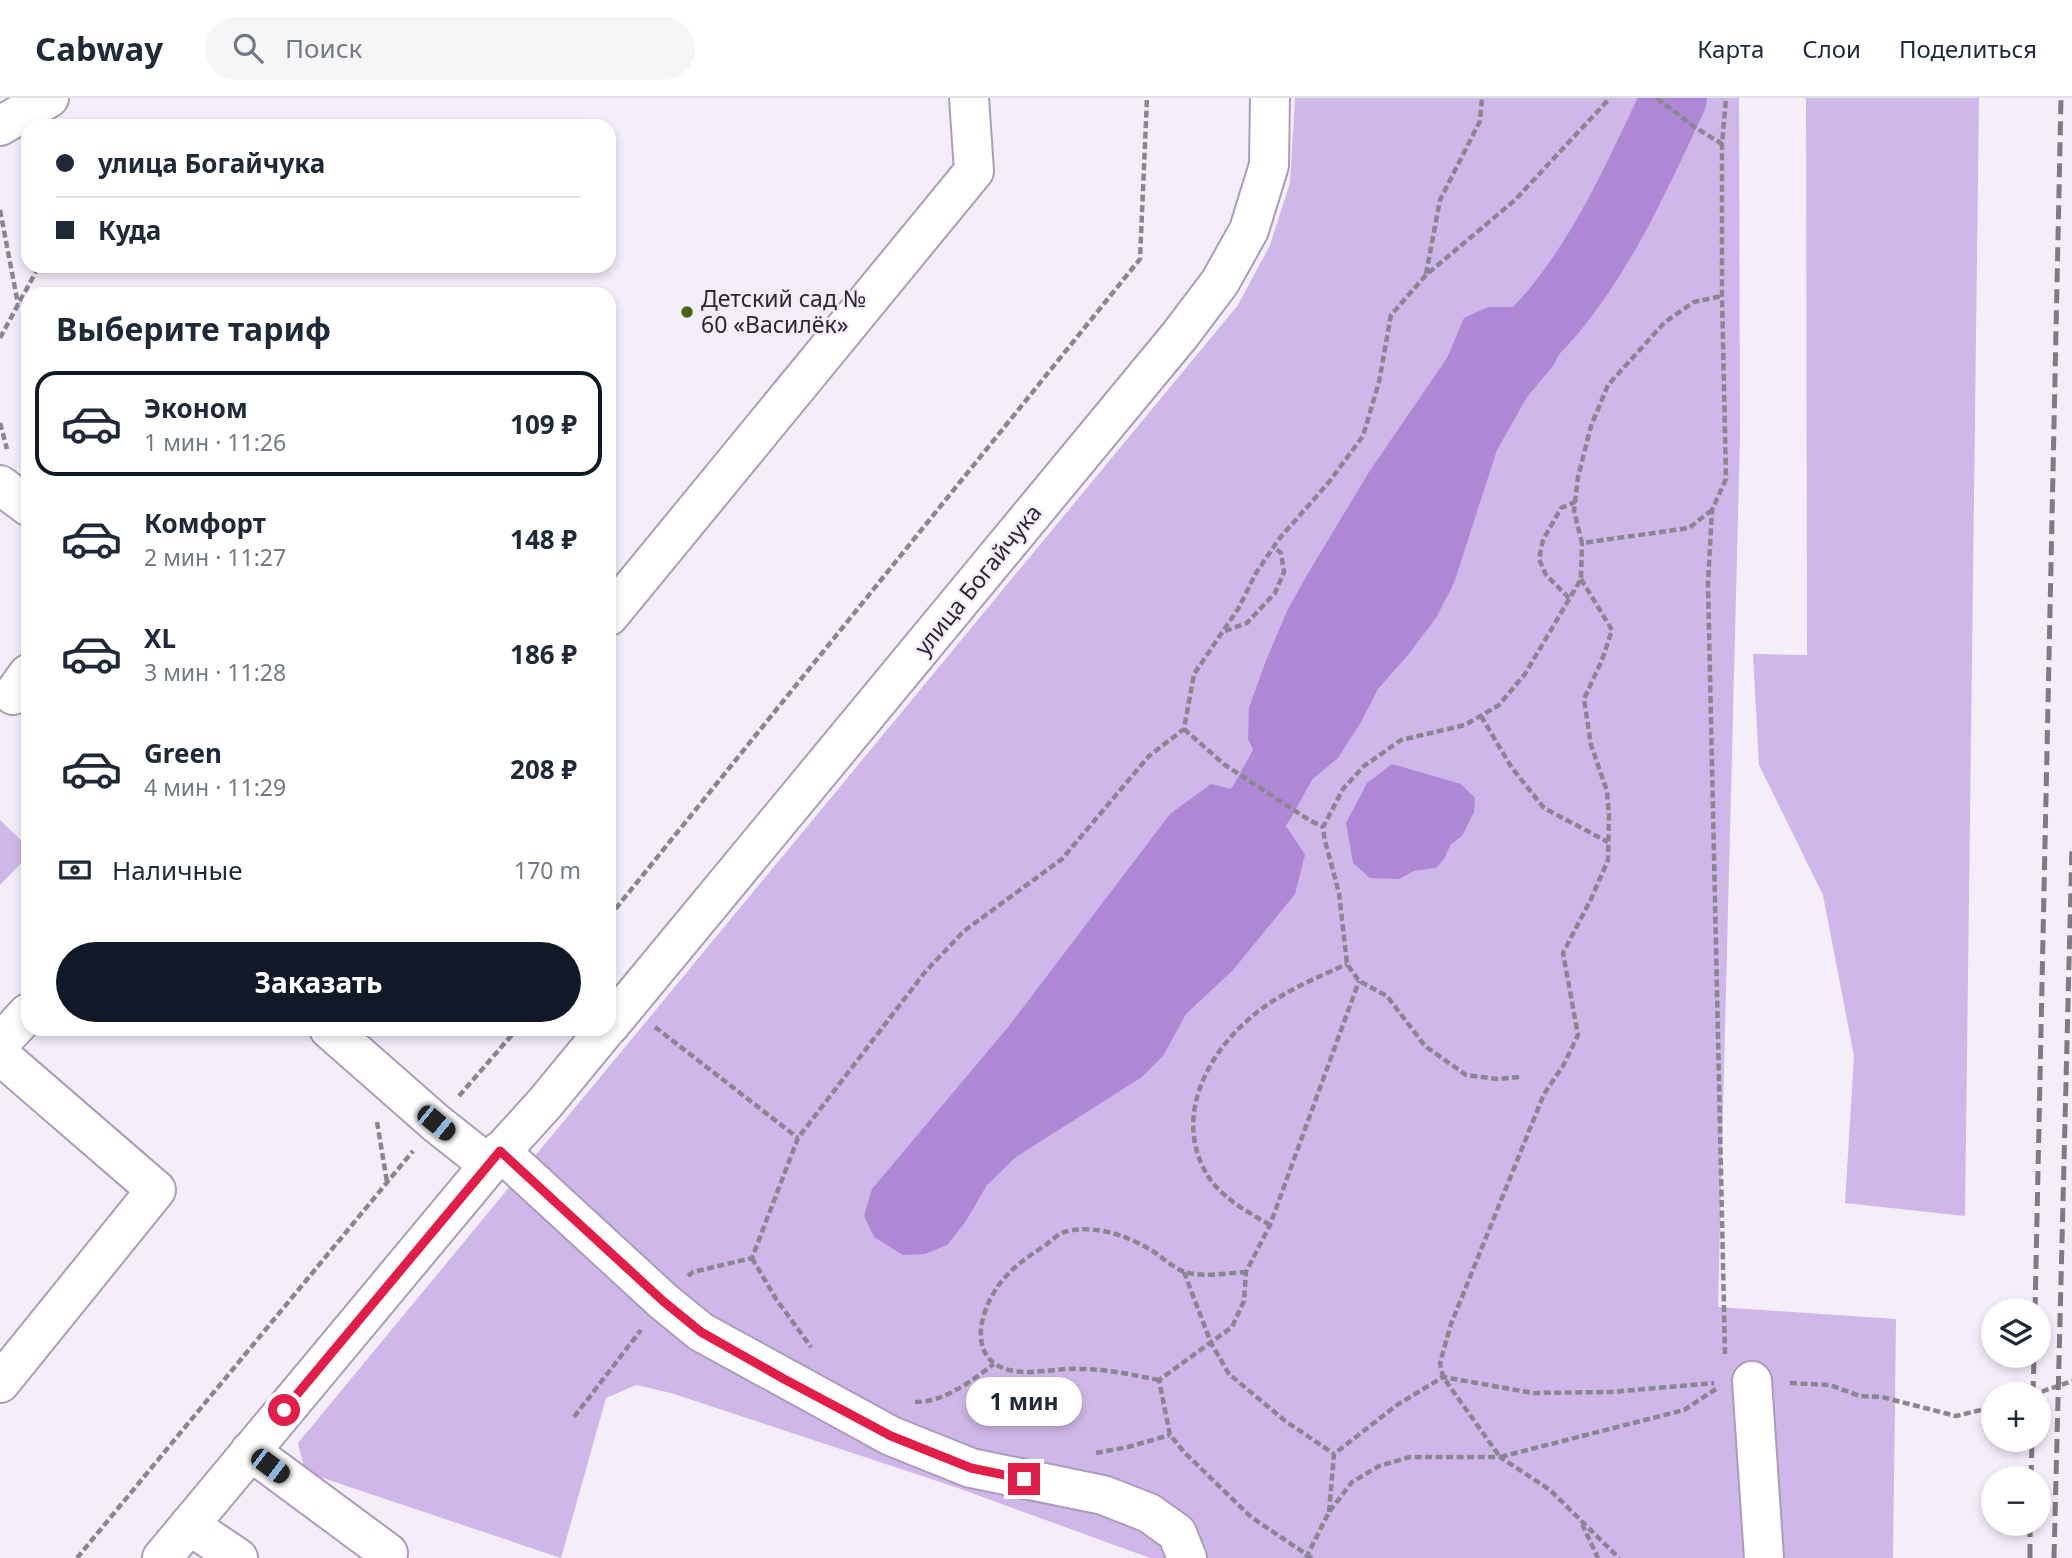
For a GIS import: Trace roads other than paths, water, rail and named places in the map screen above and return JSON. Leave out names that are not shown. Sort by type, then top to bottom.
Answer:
[{"type":"street","points":[[0,126],[49,98]]},
{"type":"street","points":[[616,596],[625,570],[974,171],[969,98]]},
{"type":"street","name":"улица Богайчука","points":[[616,1006],[1180,335],[1220,282],[1249,230],[1269,165],[1270,98]]},
{"type":"street","points":[[0,485],[21,501]]},
{"type":"street","points":[[0,1043],[21,1020]]},
{"type":"street","points":[[337,1036],[436,1123],[495,1158],[701,1332],[891,1436],[971,1468],[1103,1495],[1149,1513],[1177,1533],[1187,1558]]},
{"type":"street","name":"улица Богайчука","points":[[162,1558],[495,1158],[546,1102],[591,1036]]},
{"type":"street","points":[[0,1055],[156,1190],[0,1383]]},
{"type":"street","points":[[1734,1373],[1764,1558]]},
{"type":"street","points":[[250,1451],[390,1556]]},
{"type":"street","points":[[189,1525],[238,1558]]},
{"type":"waterway","points":[[1494,373],[1550,316],[1575,284],[1622,206],[1674,98]]},
{"type":"waterway","points":[[1210,875],[1262,802],[1319,699]]},
{"type":"railway","points":[[2035,1298],[2061,98]]},
{"type":"railway","points":[[2054,1558],[2072,845]]},
{"type":"railway","points":[[2033,1382],[2034,1368]]},
{"type":"railway","points":[[2031,1466],[2032,1452]]},
{"type":"railway","points":[[2030,1536],[2030,1558]]},
{"type":"place","name":"Детский сад № 60 «Василёк»","points":[[687,312]]}]
